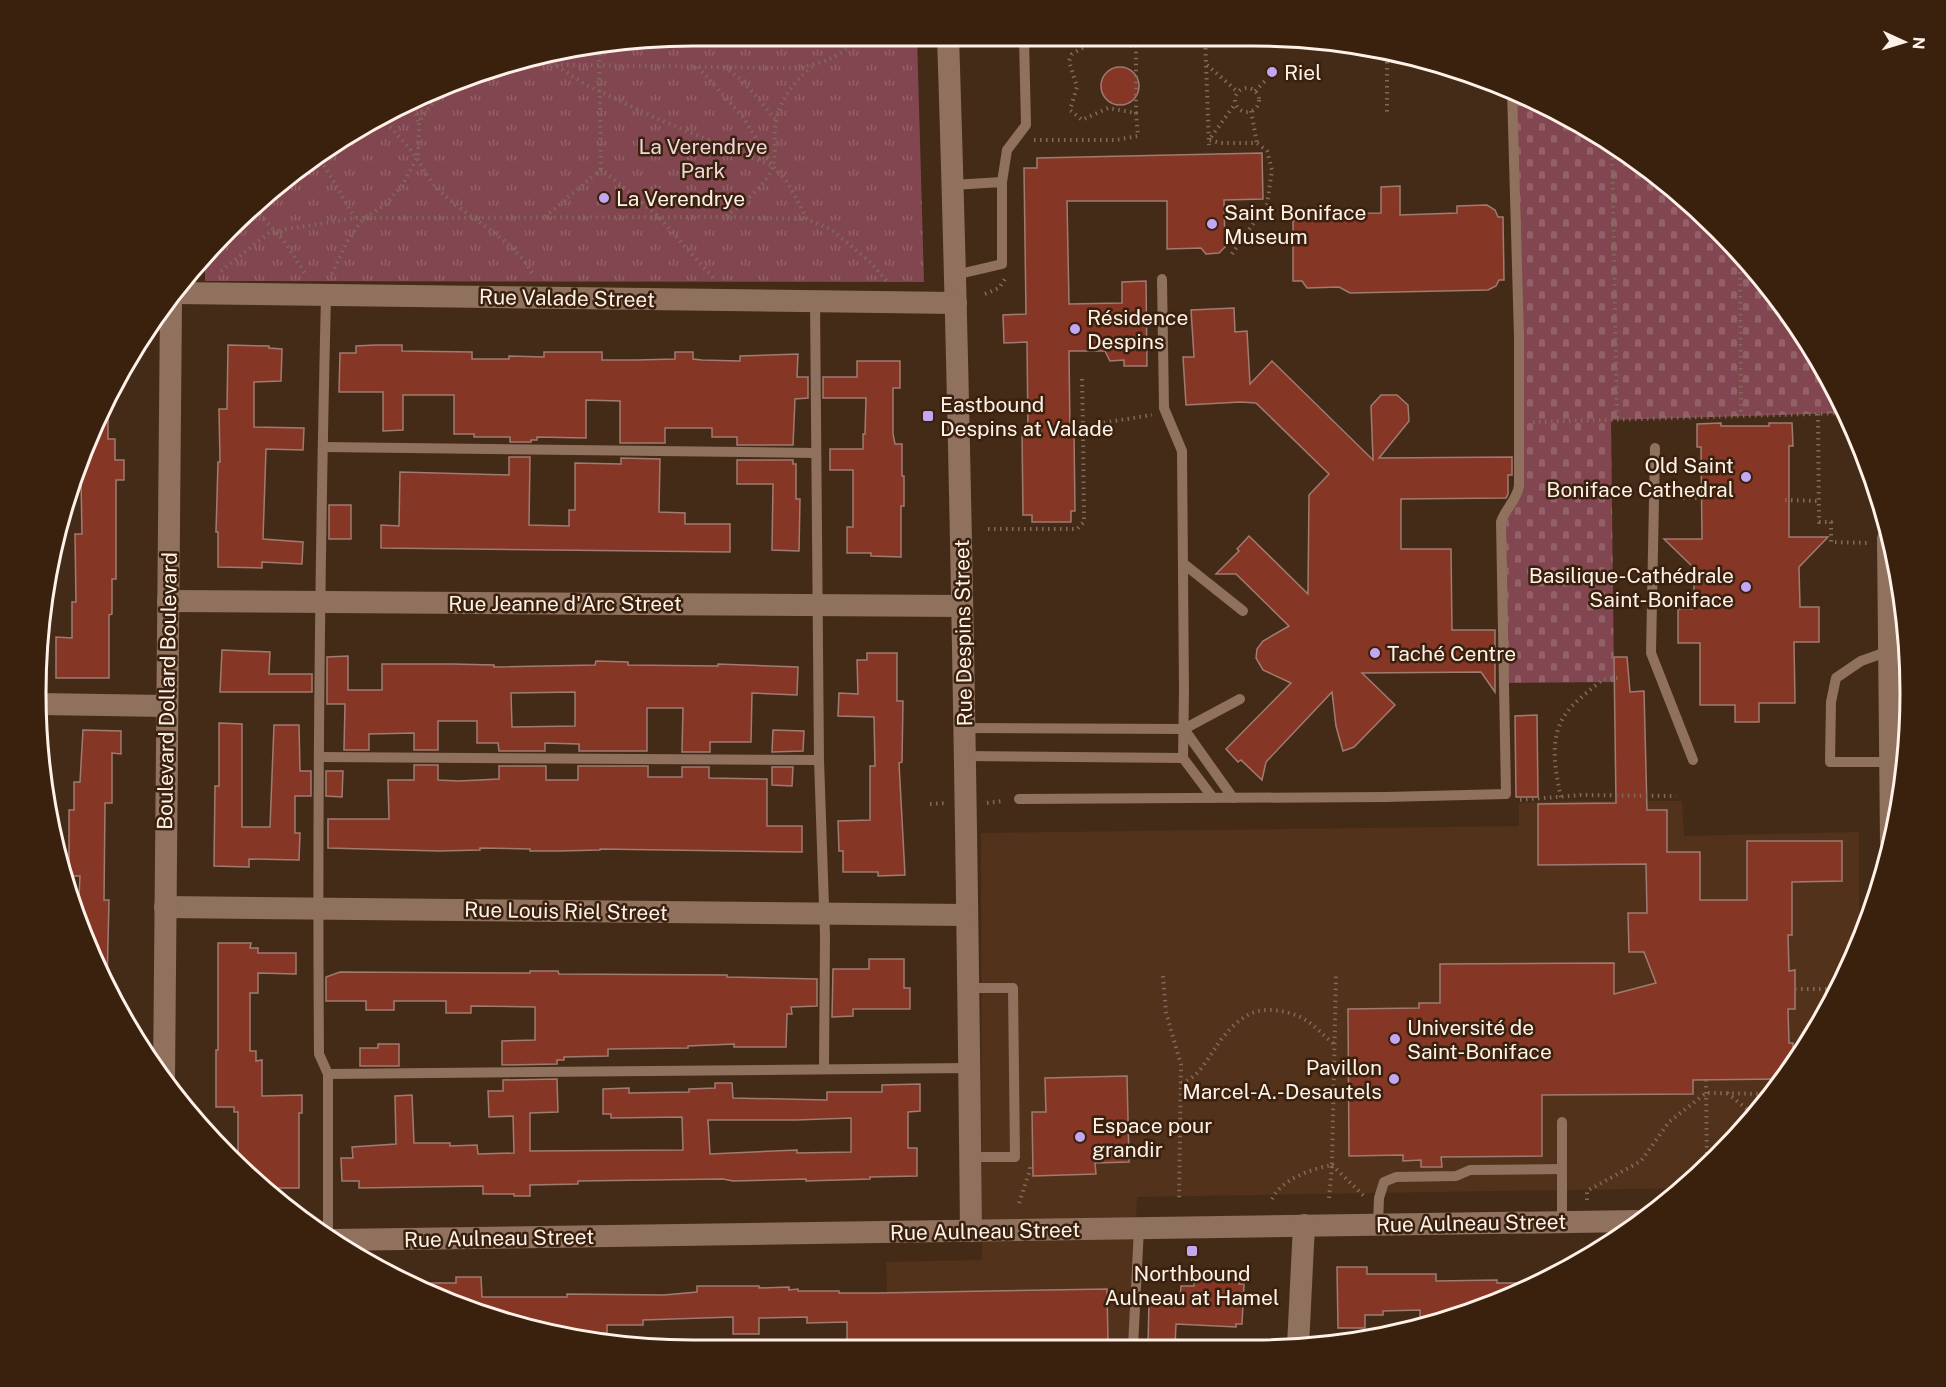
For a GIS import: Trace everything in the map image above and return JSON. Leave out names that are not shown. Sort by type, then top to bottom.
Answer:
[{"type":"street","name":"Rue Despins Street","points":[[948,46],[956,275],[971,1231]]},
{"type":"street","name":"Rue Valade Street","points":[[187,293],[956,303]]},
{"type":"street","name":"Boulevard Dollard Boulevard","points":[[164,1064],[171,313]]},
{"type":"street","points":[[1888,575],[1890,799]]},
{"type":"street","name":"Rue Jeanne d'Arc Street","points":[[168,601],[962,606]]},
{"type":"street","points":[[46,704],[167,706]]},
{"type":"street","name":"Rue Louis Riel Street","points":[[165,907],[966,915]]},
{"type":"street","name":"Rue Aulneau Street","points":[[348,1240],[1626,1221]]},
{"type":"street","points":[[1298,1339],[1304,1225]]},
{"type":"lane","points":[[956,275],[1002,264],[1002,182],[1007,150],[1026,125],[1024,46]]},
{"type":"lane","points":[[1019,799],[1506,794],[1501,522],[1518,493],[1519,423],[1512,101]]},
{"type":"lane","points":[[953,185],[1002,182]]},
{"type":"lane","points":[[1162,279],[1164,408],[1182,451],[1183,758],[1213,798]]},
{"type":"lane","points":[[319,295],[323,447],[320,602],[319,1054],[328,1074],[328,1227]]},
{"type":"lane","points":[[815,301],[819,760],[824,914],[824,1069]]},
{"type":"lane","points":[[323,447],[816,453]]},
{"type":"lane","points":[[1655,448],[1651,653],[1693,760]]},
{"type":"lane","points":[[1184,564],[1242,611]]},
{"type":"lane","points":[[1889,651],[1862,661],[1836,678],[1831,702],[1830,762],[1890,762]]},
{"type":"lane","points":[[964,728],[1184,729],[1240,699]]},
{"type":"lane","points":[[1184,729],[1233,798]]},
{"type":"lane","points":[[964,756],[1183,758]]},
{"type":"lane","points":[[319,757],[819,760]]},
{"type":"lane","points":[[968,988],[1013,988],[1015,1157],[970,1157]]},
{"type":"lane","points":[[328,1074],[969,1068]]},
{"type":"lane","points":[[1562,1122],[1562,1222]]},
{"type":"lane","points":[[1378,1224],[1379,1198],[1384,1182],[1396,1177],[1456,1176],[1470,1170],[1561,1169]]},
{"type":"lane","points":[[1133,1340],[1139,1228]]},
{"type":"path","points":[[546,64],[791,68],[830,60],[849,46]]},
{"type":"path","points":[[1086,46],[1072,54],[1069,61],[1077,87],[1070,110],[1082,120],[1108,108],[1136,113]]},
{"type":"path","points":[[1028,141],[1116,140],[1138,136],[1136,46]]},
{"type":"path","points":[[1205,46],[1209,143]]},
{"type":"path","points":[[599,54],[601,169],[659,217],[733,300]]},
{"type":"path","points":[[1387,61],[1387,113]]},
{"type":"path","points":[[555,64],[600,91],[660,120],[773,166]]},
{"type":"path","points":[[725,217],[758,188],[773,166],[775,119],[784,98],[797,79],[814,65]]},
{"type":"path","points":[[1206,65],[1238,92]]},
{"type":"path","points":[[698,66],[743,117],[773,166],[788,183],[807,219]]},
{"type":"path","points":[[723,67],[749,87],[775,119]]},
{"type":"path","points":[[1255,92],[1265,81]]},
{"type":"path","points":[[1235,104],[1244,111],[1251,111],[1259,102],[1255,92],[1248,88],[1238,92]]},
{"type":"path","points":[[1209,143],[1235,104],[1238,92]]},
{"type":"path","points":[[319,295],[346,243],[363,219],[387,202],[403,184],[417,159],[423,114],[434,101]]},
{"type":"path","points":[[414,110],[420,123]]},
{"type":"path","points":[[1251,111],[1257,143]]},
{"type":"path","points":[[387,124],[417,159],[429,181],[515,250],[525,261],[538,286],[540,298]]},
{"type":"path","points":[[1209,143],[1257,143],[1267,151],[1272,170],[1267,204],[1232,254]]},
{"type":"path","points":[[1612,156],[1617,419]]},
{"type":"path","points":[[323,164],[355,218]]},
{"type":"path","points":[[544,218],[601,169]]},
{"type":"path","points":[[260,214],[299,261],[319,295]]},
{"type":"path","points":[[187,293],[275,231],[355,218],[725,217],[807,219],[832,230],[854,247],[891,285]]},
{"type":"path","points":[[1740,268],[1741,415]]},
{"type":"path","points":[[985,294],[999,288],[1010,273]]},
{"type":"path","points":[[988,529],[1077,529],[1084,522],[1082,379]]},
{"type":"path","points":[[1083,426],[1166,412]]},
{"type":"path","points":[[1519,423],[1836,413]]},
{"type":"path","points":[[1818,414],[1819,522],[1831,522],[1831,542],[1881,541]]},
{"type":"path","points":[[1683,498],[1705,498]]},
{"type":"path","points":[[1785,500],[1818,501]]},
{"type":"path","points":[[1561,797],[1555,773],[1556,739],[1565,715],[1603,679],[1621,678]]},
{"type":"path","points":[[1506,794],[1518,800],[1581,795],[1676,796]]},
{"type":"path","points":[[1329,1198],[1332,1165],[1336,974]]},
{"type":"path","points":[[1163,976],[1166,1012],[1181,1065],[1179,1200]]},
{"type":"path","points":[[1795,989],[1828,989]]},
{"type":"path","points":[[1181,1083],[1189,1081],[1207,1061],[1224,1036],[1253,1012],[1271,1010],[1294,1014],[1309,1022],[1335,1045]]},
{"type":"path","points":[[1707,1080],[1707,1154]]},
{"type":"path","points":[[1587,1221],[1587,1191],[1641,1161],[1670,1122],[1706,1093],[1760,1094]]},
{"type":"path","points":[[1727,1094],[1747,1110]]},
{"type":"path","points":[[1332,1165],[1366,1198]]},
{"type":"path","points":[[1272,1199],[1277,1189],[1288,1181],[1332,1165]]},
{"type":"shaded area","name":"Université de Saint-Boniface","points":[[1682,801],[1684,836],[1859,832],[1859,917],[1833,980],[1813,1017],[1766,1087],[1710,1151],[1679,1180],[1669,1188],[1137,1197],[1131,1340],[889,1340],[886,1262],[982,1260],[981,833],[1519,826],[1519,803]]},
{"type":"green space","name":"La Verendrye Park","points":[[917,46],[924,282],[205,281],[205,269],[236,236],[300,180],[370,133],[407,113],[486,81],[567,59],[651,48]]},
{"type":"green space","points":[[1513,102],[1576,133],[1612,156],[1646,180],[1710,236],[1766,300],[1813,370],[1836,413],[1611,420],[1614,682],[1505,683],[1503,516],[1518,493]]},
{"type":"building","points":[[1120,67],[1134,72],[1139,86],[1134,100],[1120,105],[1106,100],[1101,86],[1106,72]]},
{"type":"building","name":"Résidence Despins","points":[[1262,153],[1263,199],[1224,200],[1225,247],[1219,253],[1206,254],[1201,248],[1167,249],[1167,201],[1067,201],[1069,304],[1122,303],[1122,282],[1146,281],[1147,366],[1124,366],[1124,360],[1110,361],[1105,351],[1069,351],[1070,434],[1074,434],[1075,511],[1071,511],[1071,522],[1032,522],[1032,515],[1023,515],[1022,434],[1028,434],[1027,342],[1004,343],[1003,315],[1026,314],[1024,168],[1037,168],[1037,158]]},
{"type":"building","points":[[1400,186],[1400,215],[1457,213],[1457,206],[1487,205],[1495,210],[1498,217],[1503,217],[1504,280],[1499,280],[1496,286],[1488,290],[1350,293],[1339,287],[1307,288],[1302,281],[1293,281],[1293,221],[1307,214],[1381,213],[1381,187]]},
{"type":"building","points":[[1234,308],[1235,332],[1247,331],[1250,384],[1272,361],[1373,460],[1371,406],[1381,395],[1397,395],[1408,405],[1409,421],[1379,458],[1512,457],[1512,475],[1508,475],[1506,498],[1401,499],[1401,549],[1451,549],[1452,630],[1495,630],[1495,692],[1481,672],[1362,673],[1395,705],[1354,747],[1343,751],[1336,726],[1332,692],[1266,762],[1262,780],[1241,760],[1238,762],[1226,749],[1291,683],[1263,670],[1256,658],[1257,649],[1263,641],[1289,626],[1236,574],[1216,574],[1239,551],[1237,549],[1249,536],[1308,594],[1309,495],[1329,474],[1256,403],[1186,405],[1183,357],[1194,357],[1191,310]]},
{"type":"building","points":[[228,345],[269,346],[269,348],[282,349],[281,381],[254,382],[254,427],[304,428],[303,450],[266,449],[263,539],[303,542],[302,564],[262,562],[262,568],[218,567],[218,532],[216,532],[218,462],[220,462],[219,409],[227,409]]},
{"type":"building","points":[[402,345],[402,351],[472,352],[472,359],[509,359],[509,356],[544,357],[544,352],[602,352],[602,360],[675,359],[675,352],[693,352],[693,359],[740,361],[740,356],[798,354],[797,377],[808,377],[808,398],[795,399],[793,445],[737,445],[737,437],[712,437],[712,428],[665,428],[665,443],[620,443],[620,401],[586,400],[586,438],[537,437],[537,440],[531,440],[531,442],[510,442],[510,437],[474,437],[474,434],[454,434],[454,395],[403,395],[403,430],[383,431],[383,392],[339,392],[340,353],[356,353],[356,346]]},
{"type":"building","points":[[857,361],[900,361],[900,388],[893,388],[893,434],[895,444],[902,444],[904,506],[901,506],[901,557],[847,553],[847,527],[853,527],[853,470],[830,470],[830,449],[863,449],[866,398],[823,398],[823,377],[857,377]]},
{"type":"building","points":[[108,418],[108,439],[115,439],[115,460],[124,460],[124,480],[116,480],[116,579],[112,579],[112,614],[109,615],[109,678],[56,678],[56,637],[72,638],[72,602],[76,602],[75,534],[82,534],[81,486]]},
{"type":"building","name":"Basilique-Cathédrale Saint-Boniface","points":[[1721,423],[1721,426],[1769,426],[1769,423],[1792,423],[1793,446],[1789,446],[1789,537],[1828,537],[1799,567],[1800,607],[1819,607],[1819,642],[1794,642],[1795,703],[1759,703],[1759,722],[1735,722],[1735,705],[1700,705],[1700,643],[1678,643],[1678,609],[1694,609],[1694,568],[1664,539],[1702,539],[1701,447],[1697,447],[1697,424]]},
{"type":"building","points":[[509,457],[530,457],[529,525],[569,526],[569,510],[575,510],[575,463],[621,464],[621,458],[660,459],[659,512],[685,513],[685,524],[730,524],[730,552],[381,548],[381,525],[399,526],[400,472],[509,475]]},
{"type":"building","points":[[737,460],[793,460],[793,464],[796,464],[796,499],[800,499],[799,551],[772,550],[773,484],[737,484]]},
{"type":"building","points":[[329,505],[351,505],[351,539],[329,539]]},
{"type":"building","points":[[222,650],[270,652],[269,674],[312,674],[312,692],[220,692]]},
{"type":"building","points":[[867,653],[897,653],[897,701],[903,701],[902,762],[899,763],[905,875],[878,876],[878,872],[843,872],[843,851],[839,851],[838,821],[870,820],[870,766],[875,766],[874,717],[838,716],[839,693],[858,694],[857,660],[867,660]]},
{"type":"building","points":[[348,656],[348,690],[382,690],[382,664],[494,665],[494,667],[595,665],[596,661],[628,662],[628,665],[718,666],[718,664],[798,667],[797,695],[752,693],[751,742],[710,742],[710,752],[682,752],[683,708],[647,708],[647,751],[579,751],[579,744],[545,743],[545,751],[499,751],[498,743],[477,743],[477,721],[438,721],[438,750],[414,750],[414,733],[369,734],[369,750],[344,750],[345,704],[327,704],[327,657]],"holes":[[[575,692],[575,726],[512,727],[511,693]]]},
{"type":"building","points":[[1614,657],[1627,657],[1630,692],[1644,691],[1647,810],[1667,810],[1667,852],[1700,852],[1700,900],[1747,900],[1747,841],[1842,841],[1842,881],[1792,882],[1792,935],[1788,935],[1789,971],[1795,970],[1795,1009],[1788,1009],[1789,1043],[1793,1043],[1793,1048],[1772,1079],[1693,1080],[1693,1094],[1542,1095],[1542,1156],[1441,1157],[1442,1167],[1421,1167],[1421,1160],[1403,1161],[1403,1155],[1349,1156],[1348,1009],[1419,1008],[1419,1003],[1440,1003],[1440,964],[1614,963],[1614,994],[1656,983],[1644,952],[1629,952],[1628,913],[1647,913],[1646,864],[1538,865],[1538,804],[1616,803]]},
{"type":"building","points":[[1537,715],[1538,797],[1516,797],[1515,716]]},
{"type":"building","points":[[219,723],[242,724],[242,827],[270,827],[274,725],[299,725],[300,771],[311,771],[311,796],[295,796],[295,833],[300,833],[299,860],[249,859],[249,867],[214,866],[215,786],[219,786]]},
{"type":"building","points":[[83,730],[121,731],[121,754],[112,753],[112,803],[105,803],[104,900],[109,900],[107,967],[81,901],[80,876],[74,876],[69,861],[69,810],[74,810],[74,782],[80,782]]},
{"type":"building","points":[[773,730],[804,731],[803,751],[772,752]]},
{"type":"building","points":[[414,765],[438,765],[438,780],[459,781],[499,779],[499,766],[546,766],[546,780],[578,780],[578,766],[648,766],[648,777],[682,777],[682,767],[709,767],[709,778],[767,779],[767,826],[802,826],[802,852],[600,849],[530,851],[530,849],[480,848],[480,850],[439,851],[328,848],[328,819],[389,819],[388,780],[414,780]]},
{"type":"building","points":[[772,767],[793,767],[792,786],[772,785]]},
{"type":"building","points":[[326,771],[343,771],[342,797],[326,796]]},
{"type":"building","points":[[218,943],[251,943],[250,948],[258,948],[258,953],[296,953],[296,974],[258,973],[258,993],[250,993],[250,1051],[256,1051],[256,1061],[262,1060],[262,1096],[302,1095],[302,1113],[299,1113],[299,1188],[277,1188],[238,1153],[238,1112],[234,1112],[234,1107],[216,1107],[216,1050],[218,1050]]},
{"type":"building","points":[[869,959],[904,959],[904,988],[910,988],[910,1009],[853,1009],[853,1016],[832,1017],[833,969],[869,969]]},
{"type":"building","points":[[530,971],[558,971],[559,974],[727,975],[727,977],[817,979],[817,1006],[791,1007],[792,1014],[787,1014],[786,1047],[734,1047],[734,1044],[688,1046],[688,1048],[608,1049],[608,1056],[564,1057],[564,1060],[557,1060],[557,1064],[502,1065],[502,1041],[535,1040],[535,1007],[471,1006],[471,1013],[446,1013],[446,1001],[394,1001],[394,1010],[366,1010],[366,1001],[326,1001],[326,977],[340,972],[530,973]]},
{"type":"building","points":[[378,1044],[399,1044],[399,1066],[360,1066],[360,1048],[378,1048]]},
{"type":"building","name":"Espace pour grandir","points":[[1127,1076],[1129,1162],[1095,1163],[1096,1174],[1033,1176],[1032,1112],[1046,1112],[1045,1078]]},
{"type":"building","points":[[557,1079],[558,1112],[530,1113],[530,1151],[683,1150],[682,1117],[611,1118],[611,1114],[603,1114],[603,1089],[629,1088],[629,1093],[689,1092],[689,1089],[715,1088],[715,1083],[732,1083],[733,1098],[827,1100],[827,1092],[882,1092],[882,1085],[920,1084],[920,1111],[908,1112],[908,1148],[917,1148],[917,1176],[806,1181],[806,1179],[733,1181],[723,1179],[578,1181],[578,1184],[530,1185],[530,1196],[483,1194],[483,1186],[359,1188],[359,1181],[342,1181],[341,1158],[353,1158],[352,1147],[396,1144],[395,1096],[412,1095],[414,1143],[450,1143],[450,1146],[477,1145],[478,1154],[514,1153],[513,1116],[489,1117],[488,1091],[503,1091],[503,1080]],"holes":[[[851,1118],[851,1152],[797,1153],[797,1150],[710,1154],[708,1120]]]},
{"type":"building","points":[[1337,1267],[1367,1267],[1367,1274],[1436,1274],[1436,1281],[1497,1280],[1497,1283],[1518,1283],[1460,1306],[1420,1318],[1420,1310],[1383,1311],[1383,1315],[1365,1315],[1365,1328],[1338,1328]]},
{"type":"building","points":[[1194,1275],[1239,1277],[1239,1284],[1244,1284],[1242,1324],[1236,1324],[1236,1327],[1176,1324],[1175,1340],[1148,1340],[1149,1299],[1180,1299],[1181,1286],[1194,1286]]},
{"type":"building","points":[[456,1277],[481,1277],[482,1297],[567,1297],[567,1294],[664,1295],[697,1292],[697,1286],[789,1287],[789,1290],[839,1291],[839,1293],[1107,1289],[1108,1340],[847,1340],[847,1322],[807,1323],[807,1317],[759,1318],[759,1334],[733,1334],[733,1317],[643,1320],[643,1325],[607,1325],[607,1333],[597,1333],[526,1318],[486,1306],[428,1283],[456,1283]]},
{"type":"place","name":"Riel","points":[[1272,72]]},
{"type":"place","name":"La Verendrye","points":[[604,198]]},
{"type":"place","name":"Saint Boniface Museum","points":[[1212,224]]},
{"type":"place","name":"Résidence Despins","points":[[1075,329]]},
{"type":"place","name":"Eastbound Despins at Valade","points":[[928,416]]},
{"type":"place","name":"Old Saint Boniface Cathedral","points":[[1746,477]]},
{"type":"place","name":"Basilique-Cathédrale Saint-Boniface","points":[[1746,587]]},
{"type":"place","name":"Taché Centre","points":[[1375,653]]},
{"type":"place","name":"Université de Saint-Boniface","points":[[1395,1039]]},
{"type":"place","name":"Pavillon Marcel-A.-Desautels","points":[[1394,1079]]},
{"type":"place","name":"Espace pour grandir","points":[[1080,1137]]},
{"type":"place","name":"Northbound Aulneau at Hamel","points":[[1192,1251]]}]
